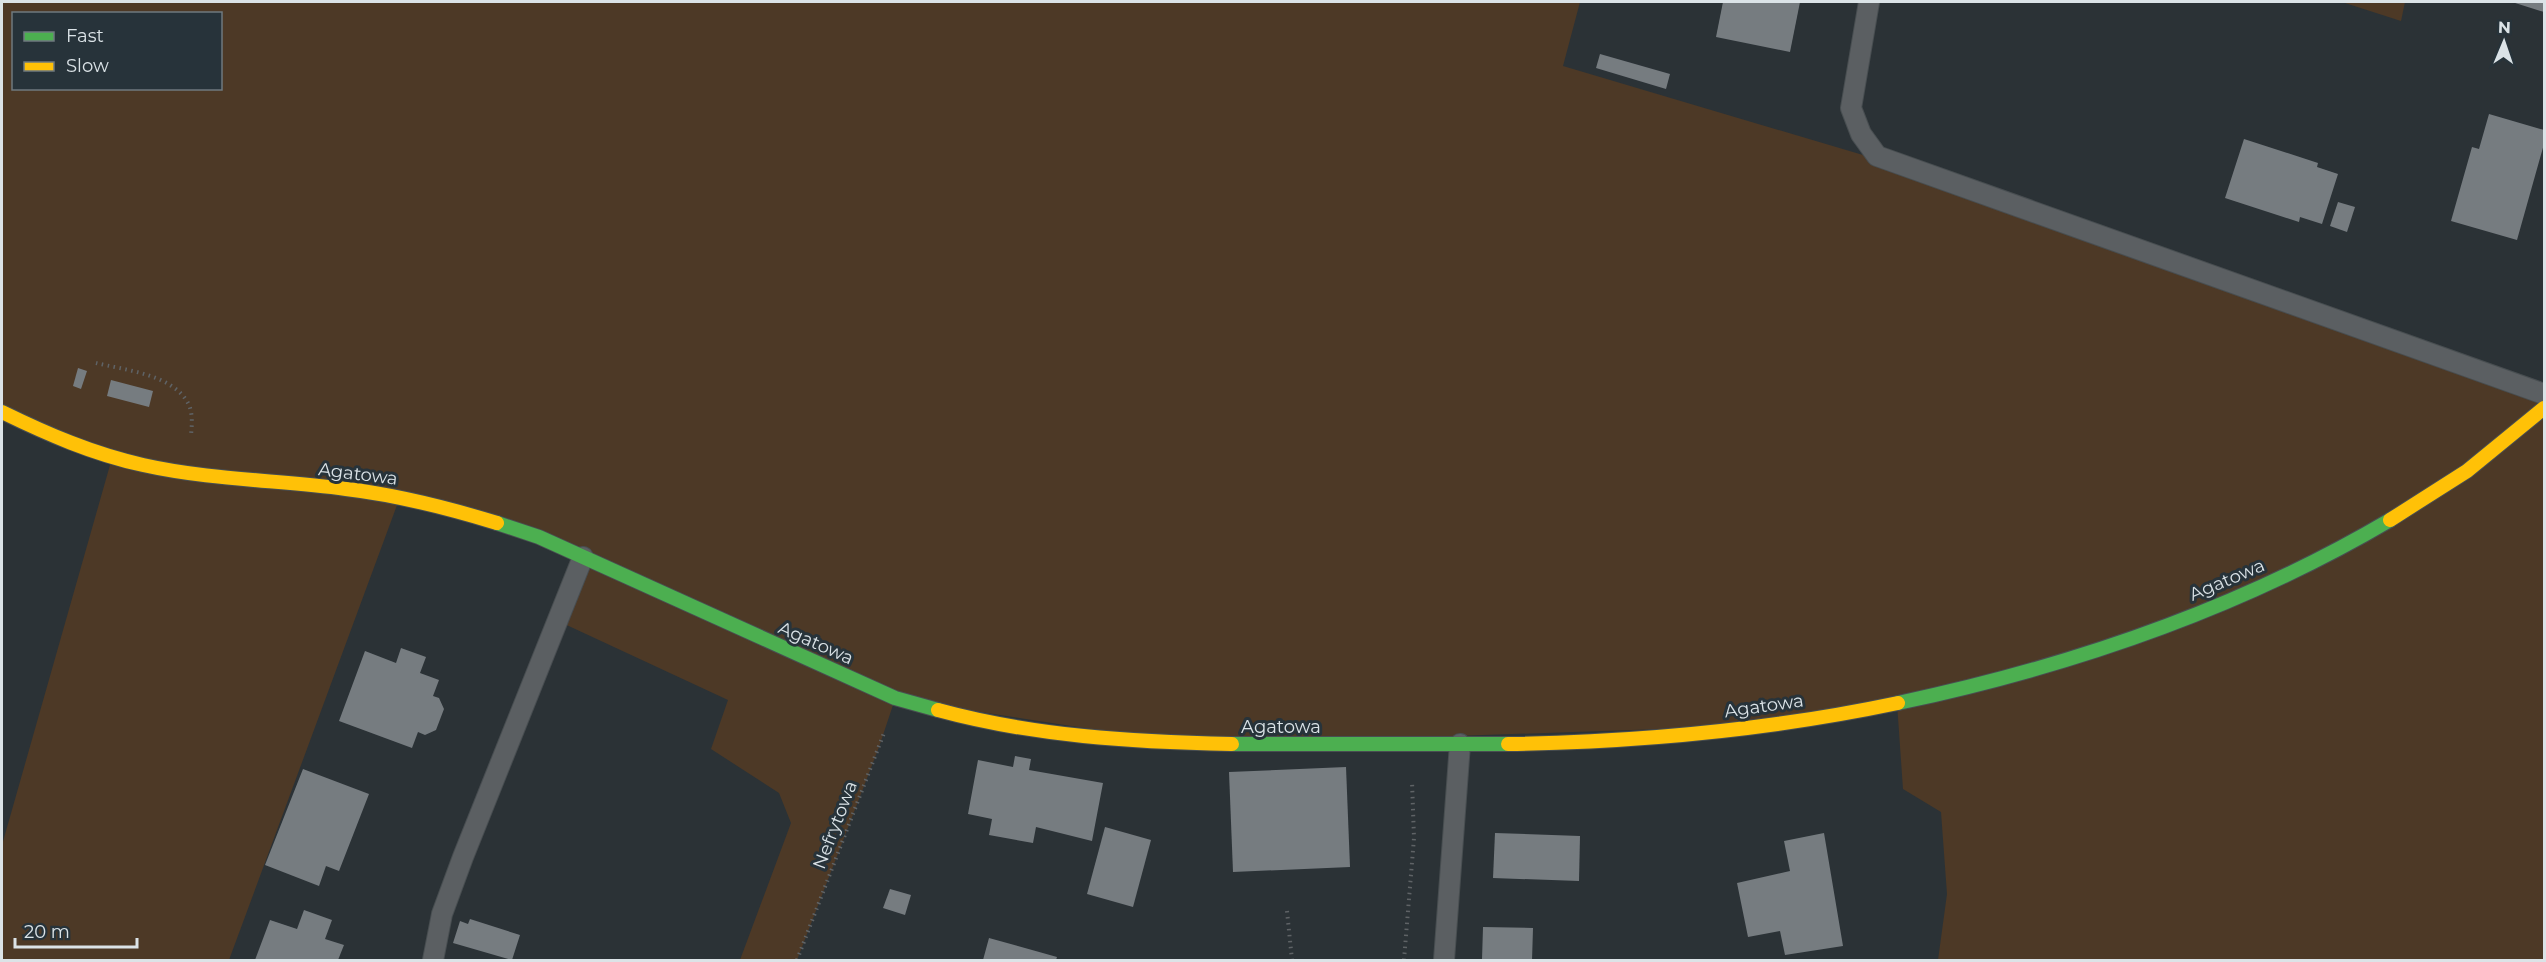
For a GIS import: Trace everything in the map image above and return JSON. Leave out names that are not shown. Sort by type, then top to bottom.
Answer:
[{"type":"street","name":"Agatowa","points":[[2,412],[70,444],[185,474],[348,489],[440,506],[539,537],[895,698],[988,723],[1084,739],[1195,745],[1410,745],[1639,738],[1776,725],[1921,698],[2134,637],[2232,599],[2330,554],[2410,508],[2467,471],[2519,433],[2544,408]]},
{"type":"lane","points":[[1869,2],[1851,108],[1861,134],[1877,156],[2544,394]]},
{"type":"lane","points":[[433,960],[442,914],[459,866],[583,557]]},
{"type":"lane","points":[[1444,960],[1460,744]]},
{"type":"path","points":[[96,363],[151,377],[171,385],[188,401],[191,411],[191,442],[185,474]]},
{"type":"path","name":"Nefrytowa","points":[[797,960],[879,747],[895,698]]},
{"type":"path","points":[[1404,960],[1414,838],[1410,745]]},
{"type":"path","points":[[1287,911],[1292,960]]},
{"type":"shaded area","points":[[2,2],[1580,2],[1563,66],[1900,166],[2544,394],[2544,960],[1938,960],[1947,894],[1941,812],[1903,789],[1897,703],[1776,725],[1195,745],[895,699],[879,747],[797,960],[740,960],[791,823],[779,793],[711,749],[728,700],[558,621],[583,557],[400,497],[229,960],[2,960],[2,845],[112,458],[2,412]]},
{"type":"shaded area","points":[[2342,2],[2405,2],[2401,21]]},
{"type":"building","points":[[1723,2],[1800,2],[1790,52],[1716,37]]},
{"type":"building","points":[[2512,2],[2544,2],[2544,12]]},
{"type":"building","points":[[1600,54],[1670,74],[1666,89],[1596,68]]},
{"type":"building","points":[[2489,114],[2544,130],[2544,144],[2517,240],[2451,221],[2472,147],[2479,149]]},
{"type":"building","points":[[2244,139],[2318,163],[2317,167],[2338,174],[2322,224],[2300,217],[2299,222],[2225,198]]},
{"type":"building","points":[[2338,202],[2355,207],[2347,232],[2330,226]]},
{"type":"building","points":[[78,368],[87,371],[81,389],[73,386]]},
{"type":"building","points":[[111,380],[153,391],[149,407],[107,396]]},
{"type":"building","points":[[401,648],[426,657],[420,673],[439,680],[433,696],[439,698],[444,709],[436,730],[425,735],[418,732],[412,748],[339,721],[365,651],[396,663]]},
{"type":"building","points":[[1015,756],[1031,759],[1029,770],[1103,783],[1092,841],[1036,827],[1033,843],[989,835],[992,819],[968,814],[978,760],[1013,767]]},
{"type":"building","points":[[1346,767],[1350,867],[1233,872],[1229,772]]},
{"type":"building","points":[[303,769],[369,794],[339,871],[326,866],[319,886],[265,865]]},
{"type":"building","points":[[1105,827],[1151,840],[1133,907],[1087,894]]},
{"type":"building","points":[[1495,833],[1580,836],[1579,881],[1493,878]]},
{"type":"building","points":[[1824,833],[1843,946],[1785,955],[1780,931],[1748,937],[1737,883],[1790,871],[1784,841]]},
{"type":"building","points":[[890,889],[911,895],[905,915],[883,908]]},
{"type":"building","points":[[304,910],[332,920],[325,939],[344,945],[338,960],[255,960],[270,920],[297,929]]},
{"type":"building","points":[[470,919],[520,935],[512,960],[453,943],[460,921],[468,924]]},
{"type":"building","points":[[1483,927],[1533,928],[1532,960],[1482,960]]},
{"type":"building","points":[[989,938],[1057,957],[1056,960],[983,960]]},
{"type":"traffic: fast","points":[[1898,703],[2025,672],[2089,653],[2213,608],[2332,552],[2390,520]]},
{"type":"traffic: fast","points":[[497,523],[539,537],[895,698],[938,710]]},
{"type":"traffic: fast","points":[[1232,744],[1508,744]]},
{"type":"traffic: slow","points":[[2390,520],[2467,471],[2544,408]]},
{"type":"traffic: slow","points":[[2,412],[71,443],[143,465],[194,474],[321,486],[385,495],[497,523]]},
{"type":"traffic: slow","points":[[1508,744],[1607,741],[1704,733],[1802,721],[1898,703]]},
{"type":"traffic: slow","points":[[938,710],[1047,732],[1158,742],[1232,744]]}]
